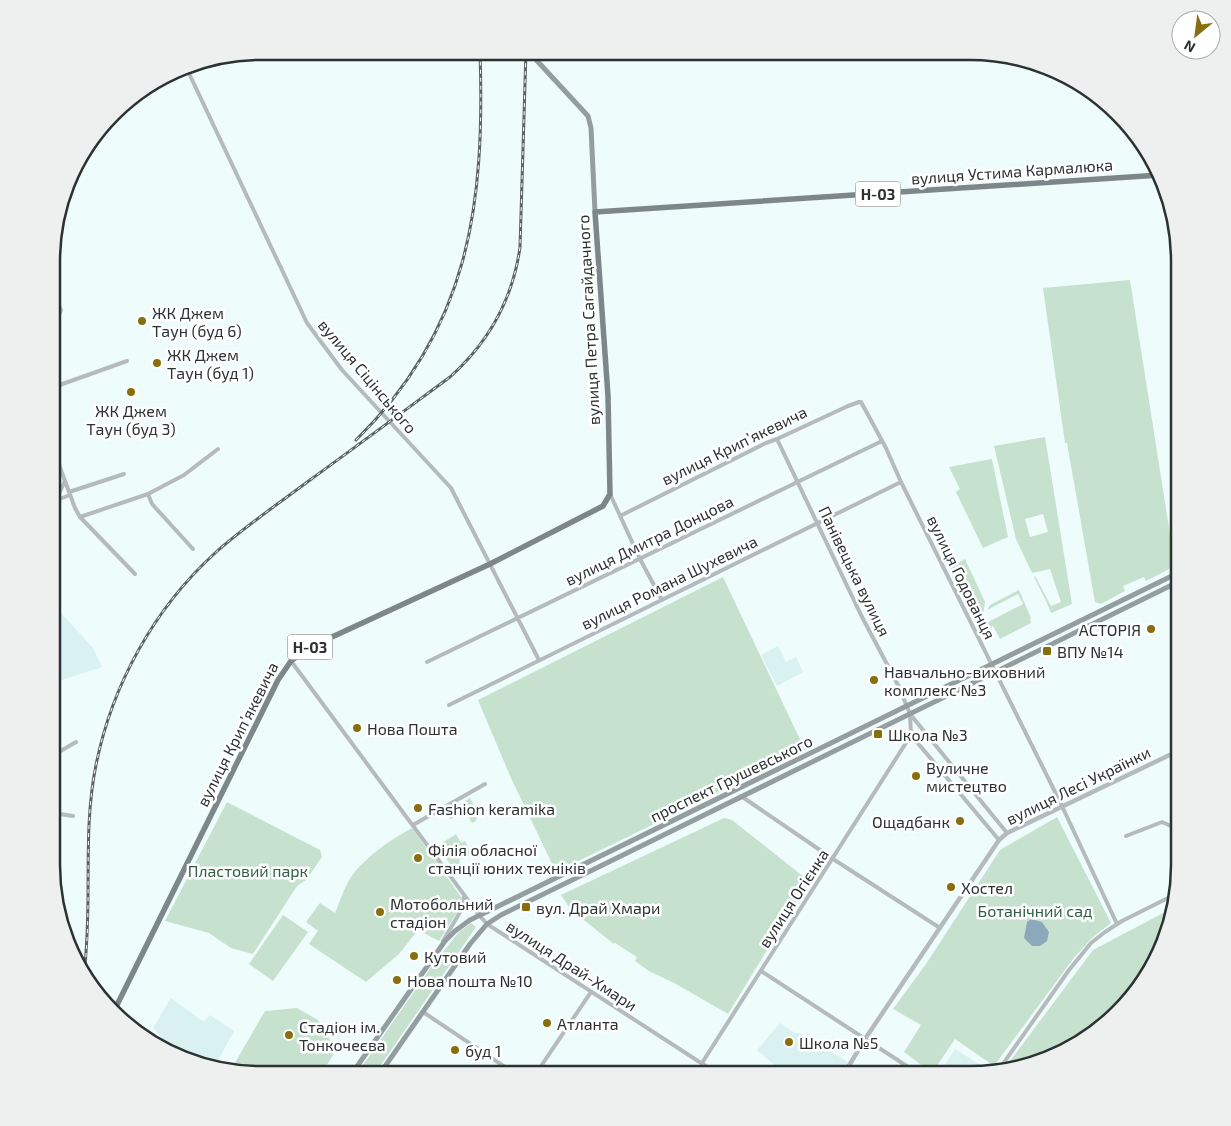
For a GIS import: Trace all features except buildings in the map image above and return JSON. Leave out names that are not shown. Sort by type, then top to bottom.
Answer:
[{"type":"main road","name":"вулиця Петра Сагайдачного","points":[[536,60],[588,116],[591,128],[608,396],[610,494]]},
{"type":"main road","name":"вулиця Устима Кармалюка","points":[[596,212],[1152,176]]},
{"type":"main road","name":"вулиця Крипʼякевича","points":[[117,1005],[278,680],[291,661],[306,649],[490,564],[603,506],[610,494]]},
{"type":"main road","name":"проспект Грушевського","points":[[357,1066],[433,958],[455,931],[479,915],[1171,576]]},
{"type":"main road","name":"проспект Грушевського","points":[[385,1066],[470,944],[488,924],[510,910],[1171,585]]},
{"type":"street","name":"вулиця Сіцінського","points":[[189,73],[307,323],[346,374],[452,488],[539,660]]},
{"type":"street","points":[[60,385],[127,361]]},
{"type":"street","name":"вулиця Крипʼякевича","points":[[620,516],[766,443],[848,406],[862,402]]},
{"type":"street","name":"вулиця Годованця","points":[[862,402],[1062,806],[1117,924]]},
{"type":"street","name":"Панівецька вулиця","points":[[777,439],[861,615],[899,686],[910,714],[1007,833]]},
{"type":"street","name":"вулиця Дмитра Донцова","points":[[427,662],[516,617],[882,441]]},
{"type":"street","points":[[80,517],[148,494],[184,475],[218,449]]},
{"type":"street","points":[[60,467],[80,517],[135,574]]},
{"type":"street","points":[[60,499],[124,474]]},
{"type":"street","points":[[60,491],[65,481]]},
{"type":"street","name":"вулиця Романа Шухевича","points":[[449,705],[901,482]]},
{"type":"street","points":[[148,494],[152,504],[193,549]]},
{"type":"street","name":"вулиця Петра Сагайдачного","points":[[610,494],[640,559],[662,600]]},
{"type":"street","name":"вулиця Драй-Хмари","points":[[291,661],[464,895],[488,924],[705,1066]]},
{"type":"street","name":"Панівецька вулиця","points":[[910,714],[911,735]]},
{"type":"street","points":[[911,735],[999,840]]},
{"type":"street","name":"вулиця Огієнка","points":[[702,1064],[911,735]]},
{"type":"street","points":[[60,751],[76,742]]},
{"type":"street","name":"вулиця Лесі Українки","points":[[849,1066],[999,840],[1007,833],[1171,754]]},
{"type":"street","points":[[413,825],[484,784]]},
{"type":"street","points":[[741,796],[833,859],[940,928]]},
{"type":"street","points":[[60,814],[73,816]]},
{"type":"street","points":[[1126,836],[1162,822],[1171,826]]},
{"type":"street","points":[[433,958],[463,907],[464,895]]},
{"type":"street","points":[[1004,1063],[1081,954],[1091,943],[1117,924],[1168,898]]},
{"type":"street","points":[[761,971],[907,1066]]},
{"type":"street","points":[[541,1066],[591,992]]},
{"type":"street","points":[[423,1012],[504,1066]]},
{"type":"shaded area","points":[[60,612],[93,648],[102,667],[60,681]]},
{"type":"shaded area","points":[[778,646],[786,662],[796,657],[803,672],[777,686],[761,655]]},
{"type":"shaded area","points":[[1031,919],[1042,922],[1049,932],[1047,941],[1040,946],[1032,946],[1024,938],[1027,922]]},
{"type":"shaded area","points":[[171,998],[204,1022],[210,1015],[234,1031],[218,1061],[184,1051],[172,1045],[165,1041],[153,1028]]},
{"type":"shaded area","name":"Школа №5","points":[[780,1023],[848,1062],[846,1066],[776,1066],[757,1050]]},
{"type":"shaded area","points":[[955,1049],[982,1066],[970,1066],[944,1066]]},
{"type":"green space","points":[[1130,280],[1171,541],[1171,568],[1146,581],[1144,577],[1123,586],[1125,591],[1101,604],[1095,602],[1067,443],[1065,443],[1043,288]]},
{"type":"green space","points":[[1045,437],[1072,604],[1051,613],[1034,577],[1051,606],[1061,602],[1050,569],[1032,573],[1016,539],[994,446]],"holes":[[[1043,514],[1048,532],[1030,537],[1025,519]]]},
{"type":"green space","points":[[992,459],[1008,537],[983,548],[956,492],[960,489],[949,467]]},
{"type":"green space","points":[[965,559],[985,602],[983,615],[975,619],[950,567]]},
{"type":"green space","points":[[723,577],[805,750],[556,872],[511,778],[478,700]]},
{"type":"green space","points":[[1019,590],[1031,618],[1031,623],[1000,639],[993,626],[981,632],[979,627],[1023,604],[1018,594],[987,610],[990,605]]},
{"type":"green space","points":[[470,798],[478,813],[476,821],[472,823],[466,812],[450,819],[446,812]]},
{"type":"green space","name":"Пластовий парк","points":[[227,802],[320,850],[322,857],[306,880],[297,886],[253,954],[231,948],[209,933],[165,921]]},
{"type":"green space","name":"Ботанічний сад","points":[[1057,817],[1111,923],[1092,938],[1073,959],[995,1064],[992,1065],[955,1039],[937,1066],[923,1066],[904,1052],[921,1025],[893,1009],[926,964],[1000,850]]},
{"type":"green space","points":[[724,818],[732,820],[809,881],[728,1014],[649,971],[635,961],[637,957],[614,944],[571,910],[561,895]]},
{"type":"green space","name":"Мотобольний стадіон","points":[[412,828],[462,898],[461,906],[439,941],[418,930],[399,954],[366,982],[309,944],[318,931],[306,922],[320,903],[335,913],[346,886],[357,869],[379,849]]},
{"type":"green space","points":[[456,834],[461,843],[465,841],[472,854],[459,860],[463,868],[456,872],[437,846]]},
{"type":"green space","points":[[1165,912],[1156,942],[1144,965],[1137,977],[1112,1007],[1082,1032],[1059,1045],[1047,1051],[1009,1062],[1093,950]]},
{"type":"green space","points":[[283,915],[308,932],[273,981],[249,964]]},
{"type":"green space","points":[[471,923],[476,927],[380,1066],[362,1066],[434,963],[458,933]]},
{"type":"green space","name":"Стадіон ім. Тонкочеєва","points":[[297,1008],[318,1020],[336,1050],[326,1066],[248,1066],[234,1064],[265,1011]]},
{"type":"railway","points":[[356,440],[394,397],[424,353],[447,308],[463,261],[473,212],[479,161],[480,60]]},
{"type":"railway","points":[[85,962],[88,921],[89,816],[96,765],[103,735],[113,706],[138,650],[172,599],[214,554],[237,534],[450,377],[487,334],[497,318],[512,284],[520,247],[526,60]]},
{"type":"place","name":"ЖК Джем Таун (буд 6)","points":[[142,321]]},
{"type":"place","name":"ЖК Джем Таун (буд 1)","points":[[157,363]]},
{"type":"place","name":"ЖК Джем Таун (буд 3)","points":[[131,392]]},
{"type":"place","name":"АСТОРІЯ","points":[[1151,629]]},
{"type":"place","name":"ВПУ №14","points":[[1047,651]]},
{"type":"place","name":"Навчально-виховний комплекс №3","points":[[874,680]]},
{"type":"place","name":"Нова Пошта","points":[[357,728]]},
{"type":"place","name":"Школа №3","points":[[878,734]]},
{"type":"place","name":"Вуличне мистецтво","points":[[916,776]]},
{"type":"place","name":"Fashion keramika","points":[[418,808]]},
{"type":"place","name":"Ощадбанк","points":[[960,821]]},
{"type":"place","name":"Філія обласної станції юних техніків","points":[[418,858]]},
{"type":"place","name":"Хостел","points":[[951,887]]},
{"type":"place","name":"вул. Драй Хмари","points":[[526,907]]},
{"type":"place","name":"Мотобольний стадіон","points":[[380,912]]},
{"type":"place","name":"Кутовий","points":[[414,956]]},
{"type":"place","name":"Нова пошта №10","points":[[397,980]]},
{"type":"place","name":"Атланта","points":[[547,1023]]},
{"type":"place","name":"Стадіон ім. Тонкочеєва","points":[[289,1035]]},
{"type":"place","name":"Школа №5","points":[[789,1042]]},
{"type":"place","name":"буд 1","points":[[455,1050]]}]
